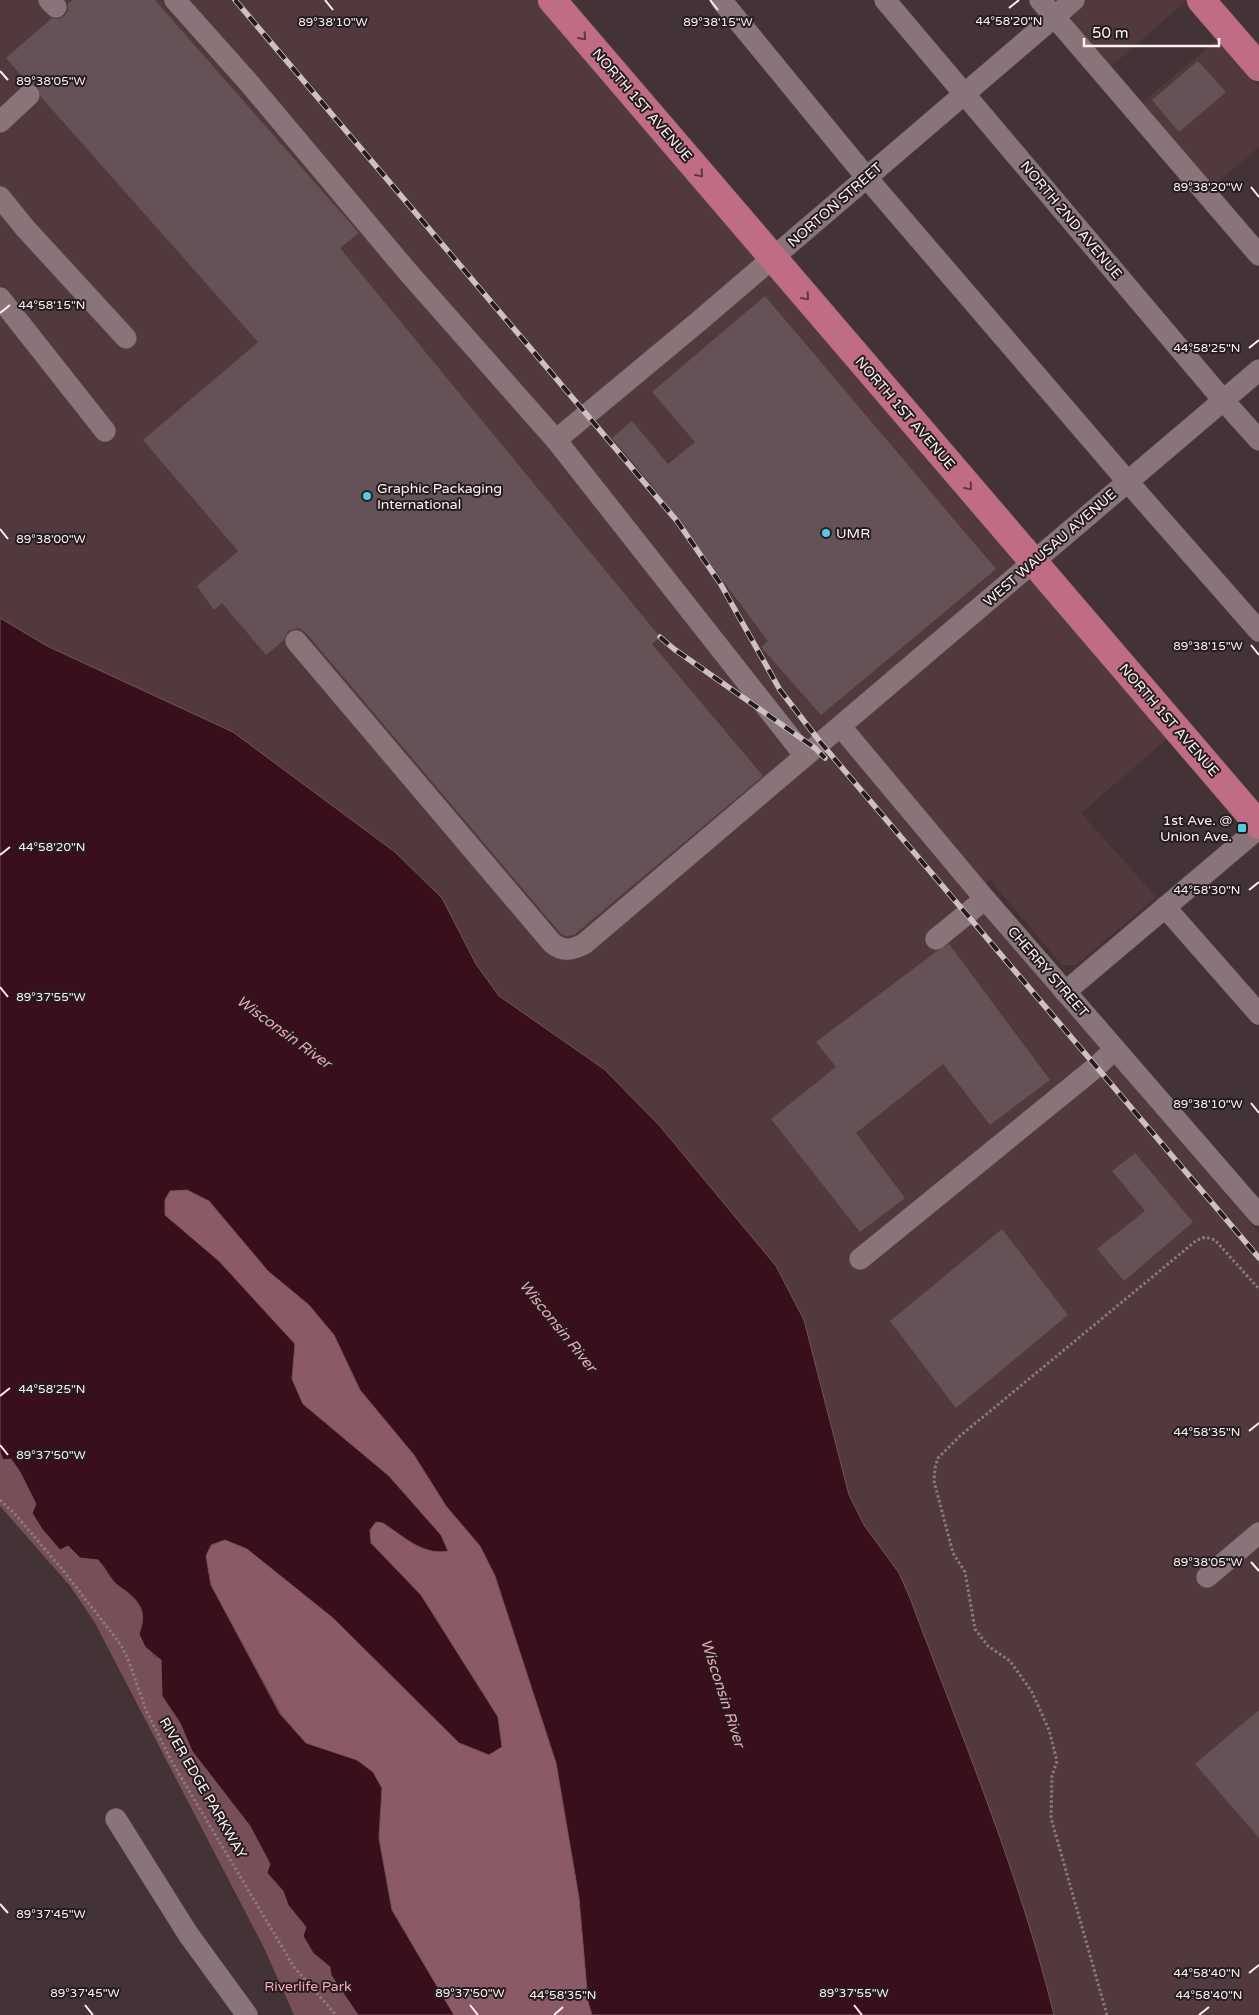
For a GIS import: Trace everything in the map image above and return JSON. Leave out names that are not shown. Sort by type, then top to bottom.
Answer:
[{"type":"main road","name":"NORTH 1ST AVENUE","points":[[552,0],[1259,827]]},
{"type":"main road","points":[[1201,0],[1259,67]]},
{"type":"street","points":[[175,0],[249,83],[407,271],[556,440],[805,756]]},
{"type":"street","points":[[721,0],[866,178],[1259,631]]},
{"type":"street","name":"NORTH 2ND AVENUE","points":[[885,0],[1223,400],[1259,440]]},
{"type":"street","points":[[1040,0],[1259,255]]},
{"type":"street","name":"NORTON STREET","points":[[556,440],[773,258],[1074,0]]},
{"type":"street","points":[[0,122],[29,95]]},
{"type":"street","points":[[0,197],[25,228],[126,338]]},
{"type":"street","points":[[0,298],[105,430]]},
{"type":"street","name":"WEST WAUSAU AVENUE","points":[[296,641],[552,943],[563,950],[574,949],[584,944],[841,727],[1259,370]]},
{"type":"street","name":"CHERRY STREET","points":[[841,727],[985,899],[1259,1215]]},
{"type":"street","points":[[1065,992],[1259,827]]},
{"type":"street","points":[[936,939],[985,899]]},
{"type":"street","points":[[1165,907],[1259,1014]]},
{"type":"street","points":[[860,1260],[1096,1067],[1115,1049]]},
{"type":"street","points":[[1207,1577],[1259,1533]]},
{"type":"street","points":[[116,1819],[188,1934],[247,2015]]},
{"type":"path","points":[[1107,2015],[1051,1818],[1052,1776],[1056,1760],[1049,1730],[1032,1692],[1010,1661],[988,1646],[975,1629],[964,1572],[953,1553],[934,1481],[935,1468],[942,1454],[960,1436],[1197,1240],[1205,1236],[1215,1240],[1259,1289]]},
{"type":"path","name":"RIVER EDGE PARKWAY","points":[[0,1500],[14,1513],[62,1569],[121,1645],[158,1737],[280,1946],[294,1967],[336,2015]]},
{"type":"shaded area","points":[[0,0],[537,0],[960,499],[1167,739],[1081,813],[1156,897],[1076,965],[1063,965],[990,880],[971,896],[1259,1233],[1259,2015],[1054,2015],[1043,1972],[1007,1858],[899,1573],[864,1525],[849,1495],[804,1320],[776,1266],[659,1125],[604,1070],[499,996],[476,964],[47,646],[0,618]]},
{"type":"shaded area","points":[[1047,0],[1184,0],[1185,2],[1107,70]]},
{"type":"shaded area","points":[[1218,39],[1259,87],[1259,147],[1209,189],[1138,106]]},
{"type":"shaded area","points":[[187,1190],[209,1201],[268,1271],[309,1305],[334,1335],[360,1390],[414,1455],[446,1506],[480,1546],[495,1576],[556,1763],[579,1898],[588,2002],[592,2015],[454,2015],[392,1910],[379,1838],[382,1788],[373,1772],[357,1760],[306,1743],[281,1714],[211,1585],[206,1556],[212,1545],[225,1540],[247,1549],[333,1618],[502,1747],[498,1717],[421,1595],[371,1543],[370,1530],[376,1522],[383,1523],[422,1548],[430,1551],[448,1551],[389,1476],[303,1404],[292,1379],[295,1344],[165,1215],[165,1200],[170,1191]]},
{"type":"green space","name":"Riverlife Park","points":[[0,1452],[3,1459],[11,1459],[20,1472],[36,1504],[42,1529],[60,1550],[68,1546],[80,1558],[98,1560],[114,1582],[137,1601],[142,1611],[139,1634],[154,1656],[161,1660],[162,1696],[180,1723],[192,1751],[250,1826],[270,1864],[274,1881],[283,1891],[288,1905],[306,1927],[303,1936],[313,1953],[330,1967],[331,1975],[358,2015],[294,2015],[264,1948],[95,1623],[70,1586],[0,1506]]},
{"type":"water","name":"Wisconsin River","points":[[0,618],[47,646],[233,732],[395,852],[442,898],[476,964],[499,996],[604,1069],[659,1125],[776,1266],[804,1320],[849,1495],[864,1525],[899,1573],[988,1804],[1024,1909],[1054,2015],[592,2015],[588,2002],[579,1898],[556,1763],[495,1576],[480,1546],[446,1506],[414,1455],[360,1390],[334,1335],[309,1305],[268,1271],[209,1201],[187,1190],[170,1191],[165,1200],[165,1215],[219,1261],[295,1344],[292,1379],[303,1404],[389,1476],[441,1535],[448,1551],[430,1551],[422,1548],[383,1523],[376,1522],[370,1530],[371,1543],[421,1595],[498,1717],[502,1747],[489,1755],[459,1743],[333,1618],[247,1549],[225,1540],[211,1545],[206,1556],[211,1585],[280,1714],[306,1743],[357,1760],[373,1772],[382,1788],[379,1838],[392,1910],[454,2015],[358,2015],[331,1975],[330,1967],[313,1953],[303,1936],[306,1927],[288,1905],[283,1891],[267,1873],[270,1864],[250,1826],[192,1751],[180,1723],[162,1696],[161,1660],[145,1647],[139,1634],[142,1611],[137,1601],[114,1582],[98,1560],[80,1558],[68,1546],[60,1550],[42,1529],[32,1513],[36,1504],[20,1472],[11,1459],[3,1460],[0,1452]]},
{"type":"building","name":"Graphic Packaging International","points":[[73,0],[155,0],[359,233],[340,248],[660,637],[652,644],[763,776],[574,935],[566,936],[561,934],[306,633],[299,628],[288,631],[284,640],[266,655],[222,603],[214,610],[197,586],[238,551],[143,440],[258,342],[41,97],[38,87],[28,83],[6,58],[52,18],[59,19],[64,16],[68,11],[68,4]]},
{"type":"building","points":[[1198,61],[1226,92],[1179,132],[1152,100]]},
{"type":"building","name":"UMR","points":[[765,296],[996,569],[821,715],[761,647],[768,641],[653,487],[612,438],[632,421],[668,464],[695,442],[652,392]]},
{"type":"building","points":[[949,944],[1050,1080],[990,1125],[943,1064],[856,1133],[905,1198],[860,1232],[771,1119],[836,1067],[816,1042]]},
{"type":"building","points":[[1135,1153],[1193,1222],[1124,1281],[1097,1249],[1145,1211],[1112,1171]]},
{"type":"building","points":[[1002,1229],[1068,1315],[956,1408],[890,1321]]},
{"type":"building","points":[[1259,1710],[1259,1838],[1195,1764]]},
{"type":"railway","points":[[235,0],[677,521],[720,583],[780,690],[821,743],[1259,1258]]},
{"type":"railway","points":[[660,637],[674,649],[815,748],[825,758]]},
{"type":"place","name":"Graphic Packaging International","points":[[367,496]]},
{"type":"place","name":"UMR","points":[[826,533]]},
{"type":"place","name":"1st Ave. @ Union Ave.","points":[[1242,828]]}]
